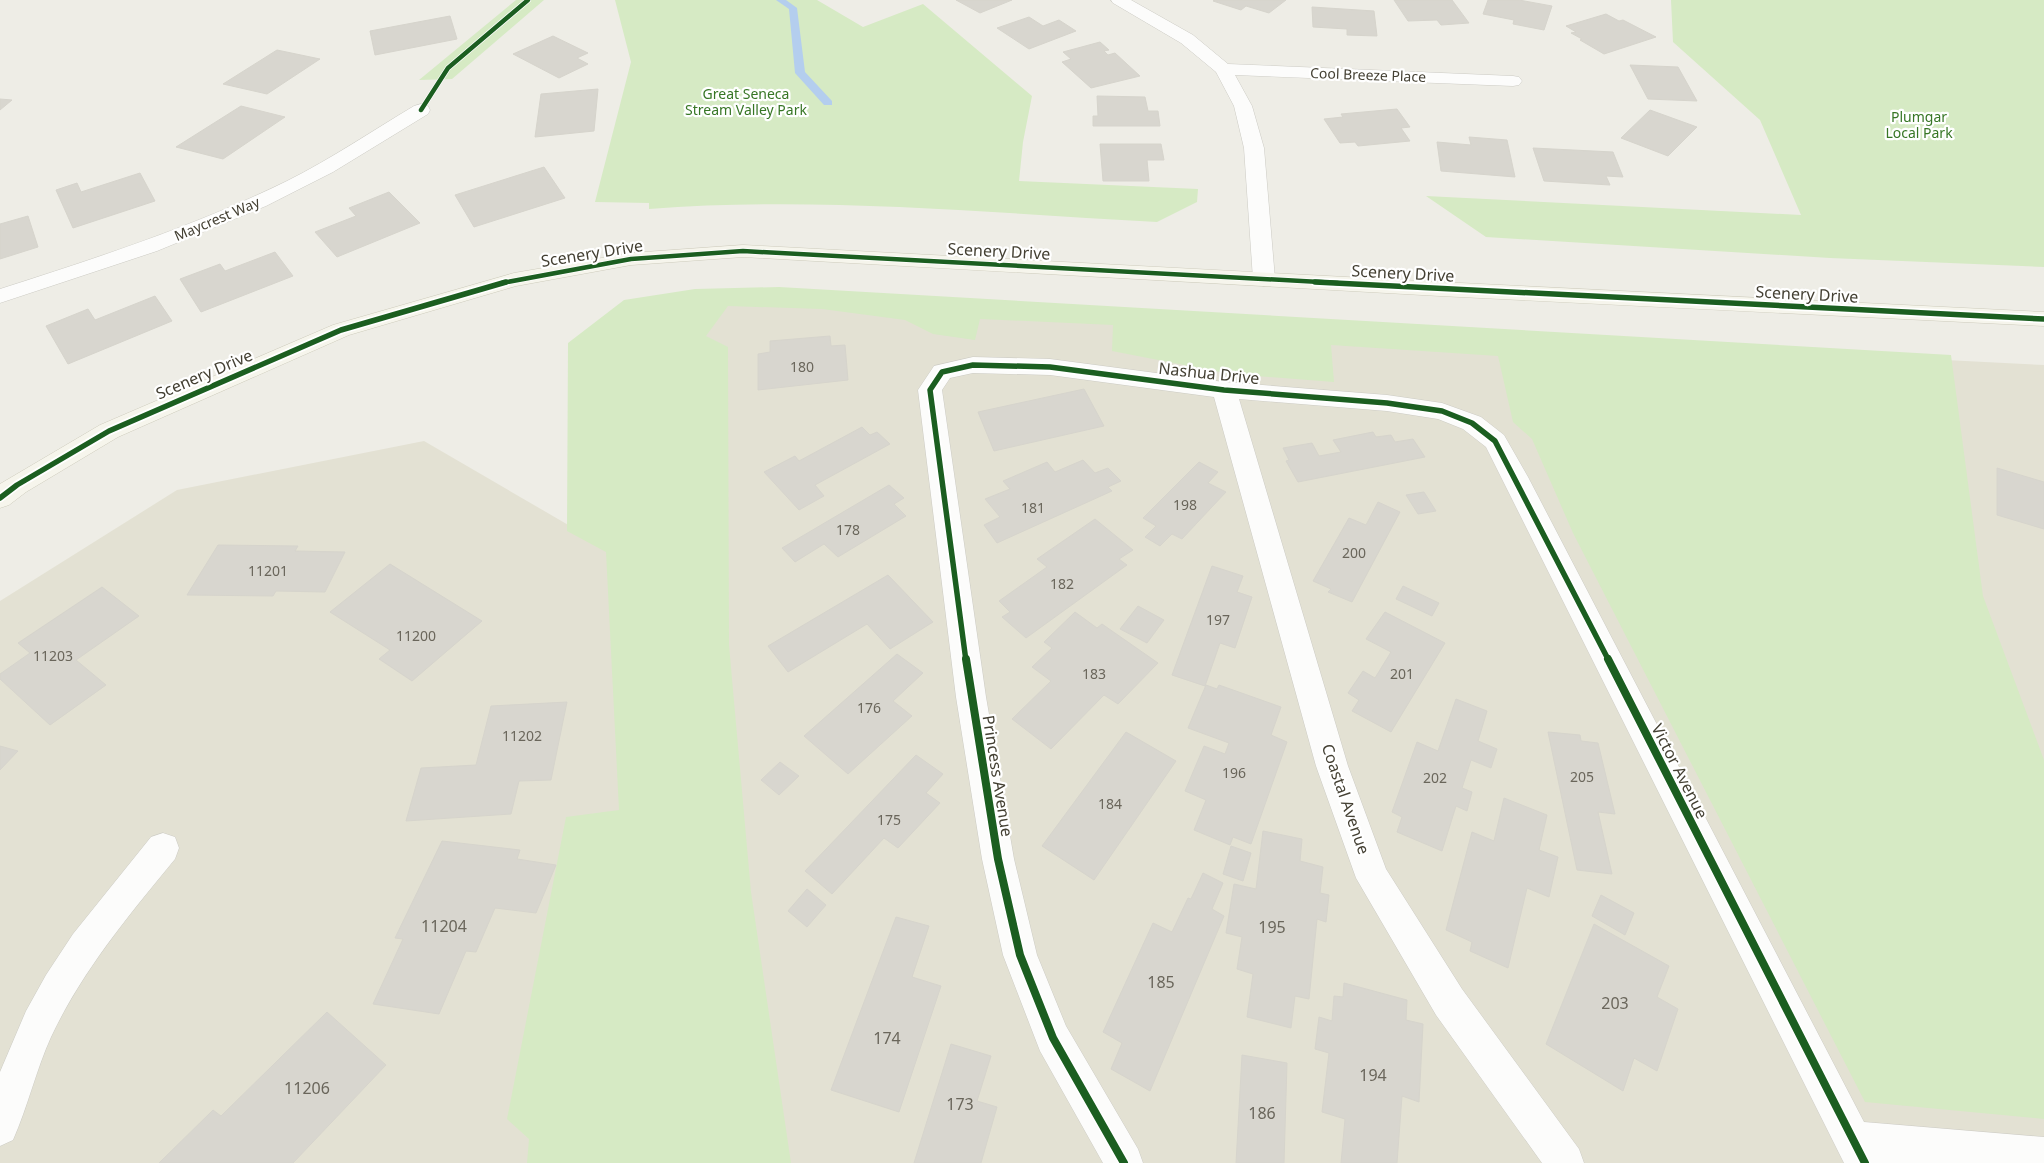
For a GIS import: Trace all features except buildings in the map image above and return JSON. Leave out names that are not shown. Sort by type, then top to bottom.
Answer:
[{"type":"street","points":[[1119,0],[1187,39],[1223,69],[1244,106],[1254,148],[1264,279]]},
{"type":"street","name":"Cool Breeze Place","points":[[1223,69],[1512,81]]},
{"type":"street","name":"Maycrest Way","points":[[0,296],[114,260],[204,226],[295,185],[420,110]]},
{"type":"street","name":"Scenery Drive","points":[[0,498],[109,431],[342,330],[514,280],[631,259],[743,251],[2044,319]]},
{"type":"street","name":"Nashua Drive","points":[[942,372],[973,364],[1050,367],[1224,390],[1387,403],[1442,411],[1472,423]]},
{"type":"street","name":"Princess Avenue","points":[[942,372],[930,390],[936,439],[971,697],[998,859],[1020,955],[1052,1038],[1124,1163]]},
{"type":"street","name":"Coastal Avenue","points":[[1224,390],[1332,766],[1374,878],[1448,1002],[1565,1163]]},
{"type":"street","name":"Victor Avenue","points":[[1472,423],[1495,441],[1515,477],[1859,1151]]},
{"type":"street","points":[[0,1127],[21,1064],[47,1009],[79,957],[117,903],[163,848]]},
{"type":"street","points":[[1859,1151],[2044,1156]]},
{"type":"shaded area","points":[[694,296],[2044,365],[2044,1163],[776,1163]]},
{"type":"shaded area","points":[[424,441],[613,551],[627,815],[592,1163],[0,1163],[0,601],[177,490]]},
{"type":"green space","points":[[516,0],[544,0],[452,79],[419,80]]},
{"type":"green space","name":"Great Seneca Stream Valley Park","points":[[615,0],[817,0],[863,27],[923,4],[1032,96],[1023,142],[1019,181],[1198,189],[1197,202],[1157,222],[903,207],[776,204],[712,205],[649,209],[649,203],[595,202],[631,62]]},
{"type":"green space","name":"Plumgar Local Park","points":[[1671,0],[2044,0],[2044,267],[1830,258],[1486,237],[1426,196],[1801,215],[1760,120],[1673,42]]},
{"type":"green space","points":[[779,287],[1951,355],[1983,596],[2044,760],[2044,1119],[1865,1102],[1573,533],[1532,439],[1513,422],[1498,356],[1331,345],[1334,382],[1230,374],[1112,351],[1113,325],[980,319],[975,340],[933,334],[905,320],[822,309],[728,306],[706,336],[728,347],[729,645],[751,892],[791,1163],[527,1163],[529,1139],[507,1119],[566,817],[619,810],[606,552],[567,531],[568,343],[624,300],[695,289]]},
{"type":"waterway","points":[[780,0],[793,8],[800,73],[828,103]]},
{"type":"cycle path","points":[[421,110],[448,68],[528,0]]},
{"type":"cycle path","points":[[0,498],[17,485],[109,431],[341,330],[514,280],[631,259],[743,251],[1440,289],[2044,319]]},
{"type":"cycle path","points":[[1124,1163],[1053,1038],[1020,955],[998,859],[971,697],[930,390],[942,372],[973,365],[1050,367],[1224,390],[1387,403],[1442,411],[1472,423],[1495,441],[1865,1163]]}]
